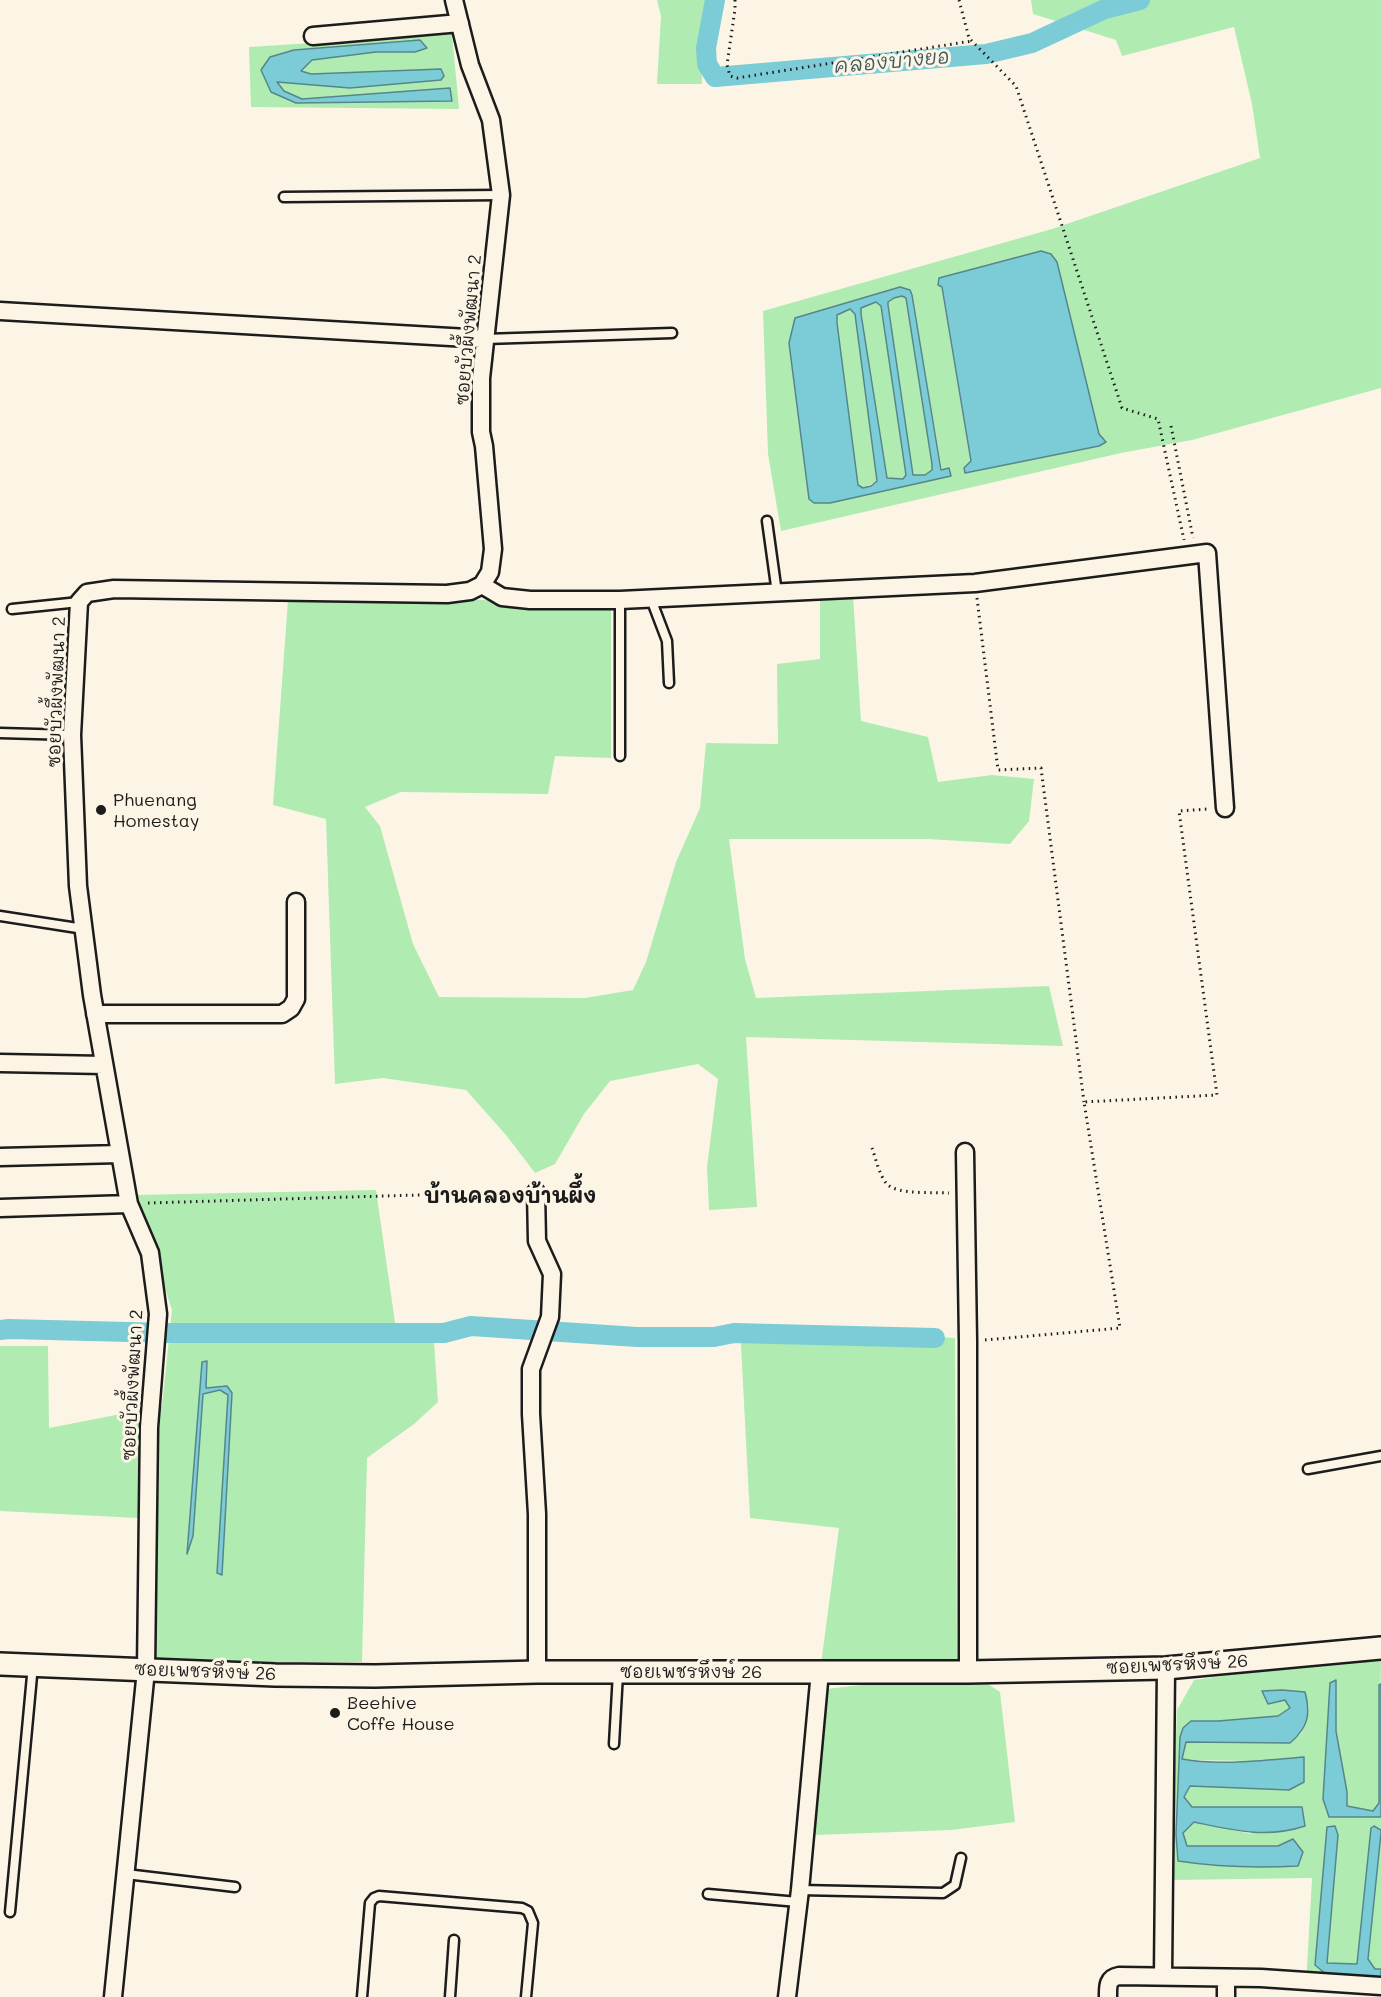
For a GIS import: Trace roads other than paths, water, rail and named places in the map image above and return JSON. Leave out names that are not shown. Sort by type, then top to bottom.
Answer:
[{"type":"street","name":"ซอยบัวผึ้งพัฒนา 2","points":[[113,1997],[146,1671],[149,1427],[158,1314],[150,1252],[129,1204],[95,1014],[78,886],[72,735],[80,602],[87,593],[114,589],[447,594],[470,591],[482,585],[490,572],[493,549],[481,432],[481,378],[501,195],[491,120],[470,65],[454,0]]},
{"type":"street","points":[[313,36],[460,23]]},
{"type":"street","points":[[0,312],[485,339]]},
{"type":"street","points":[[482,585],[502,597],[530,600],[620,600],[975,583],[1207,554],[1225,808]]},
{"type":"street","points":[[95,1014],[282,1014],[291,1008],[296,999],[297,902]]},
{"type":"street","points":[[0,1063],[104,1065]]},
{"type":"street","points":[[966,1152],[968,1672]]},
{"type":"street","points":[[0,1157],[120,1154]]},
{"type":"street","points":[[536,1192],[537,1241],[552,1274],[550,1317],[531,1369],[531,1414],[537,1514],[537,1672]]},
{"type":"street","points":[[0,1208],[129,1204]]},
{"type":"street","name":"ซอยเพชรหึงษ์ 26","points":[[0,1664],[146,1671],[353,1676],[537,1672],[968,1672],[1166,1668],[1381,1648]]},
{"type":"street","points":[[1163,1977],[1166,1668]]},
{"type":"street","points":[[787,1997],[820,1671]]},
{"type":"street","points":[[1108,1997],[1108,1983],[1113,1977],[1227,1978],[1341,1990],[1381,1986]]},
{"type":"street","points":[[1226,1997],[1227,1978]]},
{"type":"lane","points":[[284,197],[501,195]]},
{"type":"lane","points":[[485,339],[672,333]]},
{"type":"lane","points":[[767,520],[777,593]]},
{"type":"lane","points":[[651,598],[667,641],[669,682]]},
{"type":"lane","points":[[620,600],[620,756]]},
{"type":"lane","points":[[12,609],[80,602]]},
{"type":"lane","points":[[0,733],[72,735]]},
{"type":"lane","points":[[0,916],[84,929]]},
{"type":"lane","points":[[1308,1469],[1381,1456]]},
{"type":"lane","points":[[10,1912],[34,1665]]},
{"type":"lane","points":[[614,1744],[618,1672]]},
{"type":"lane","points":[[708,1894],[799,1896],[943,1893],[955,1885],[961,1858]]},
{"type":"lane","points":[[126,1874],[235,1887]]},
{"type":"lane","points":[[362,1997],[370,1903],[379,1896],[522,1908],[528,1911],[533,1923],[526,1997]]},
{"type":"lane","points":[[450,1997],[454,1940]]},
{"type":"water","points":[[420,40],[427,48],[415,52],[376,52],[312,60],[301,71],[311,74],[441,69],[444,76],[441,80],[350,88],[277,82],[284,91],[302,99],[450,88],[452,101],[296,103],[271,92],[261,70],[270,57],[294,50]]},
{"type":"water","points":[[1041,251],[1051,254],[1057,262],[1099,434],[1106,442],[1099,446],[965,473],[964,468],[971,461],[942,287],[938,285],[939,278]]},
{"type":"water","points":[[900,287],[910,290],[941,470],[949,468],[951,476],[830,503],[814,503],[809,499],[789,343],[795,318]],"holes":[[[902,296],[906,298],[932,464],[932,470],[925,475],[913,475],[888,305],[888,302],[894,298]],[[876,302],[881,306],[906,475],[903,479],[887,478],[861,308]],[[850,309],[855,314],[877,481],[863,488],[858,485],[837,315]]]},
{"type":"water","points":[[207,1361],[206,1388],[227,1386],[232,1393],[222,1575],[217,1573],[228,1395],[220,1390],[203,1394],[193,1536],[187,1554],[202,1362]]},
{"type":"water","points":[[1336,1680],[1336,1731],[1347,1792],[1347,1806],[1373,1811],[1379,1803],[1379,1685],[1381,1684],[1381,1817],[1329,1817],[1323,1799],[1330,1683]]},
{"type":"water","points":[[1262,1691],[1305,1692],[1307,1700],[1308,1714],[1304,1726],[1290,1743],[1186,1742],[1182,1759],[1227,1762],[1304,1757],[1304,1782],[1289,1790],[1190,1786],[1184,1797],[1192,1807],[1302,1807],[1305,1826],[1263,1833],[1194,1822],[1183,1833],[1187,1846],[1278,1846],[1293,1839],[1303,1852],[1298,1866],[1208,1865],[1178,1861],[1176,1834],[1180,1737],[1183,1728],[1191,1721],[1278,1716],[1290,1708],[1285,1700],[1268,1704]]},
{"type":"water","points":[[1335,1826],[1338,1835],[1327,1963],[1357,1964],[1371,1828],[1374,1826],[1381,1830],[1381,1833],[1368,1959],[1375,1969],[1381,1969],[1381,1977],[1327,1975],[1315,1965],[1327,1827]]},
{"type":"waterway","name":"คลองบางยอ","points":[[715,0],[706,48],[707,64],[715,77],[986,54],[1032,43],[1105,9],[1140,0]]},
{"type":"waterway","points":[[0,1330],[168,1333],[444,1333],[471,1326],[637,1337],[714,1337],[734,1333],[935,1338]]},
{"type":"place","name":"Phuenang Homestay","points":[[101,810]]},
{"type":"place","name":"Beehive Coffe House","points":[[335,1713]]},
{"type":"district","name":"บ้านคลองบ้านผึ้ง","points":[[510,1197]]}]
